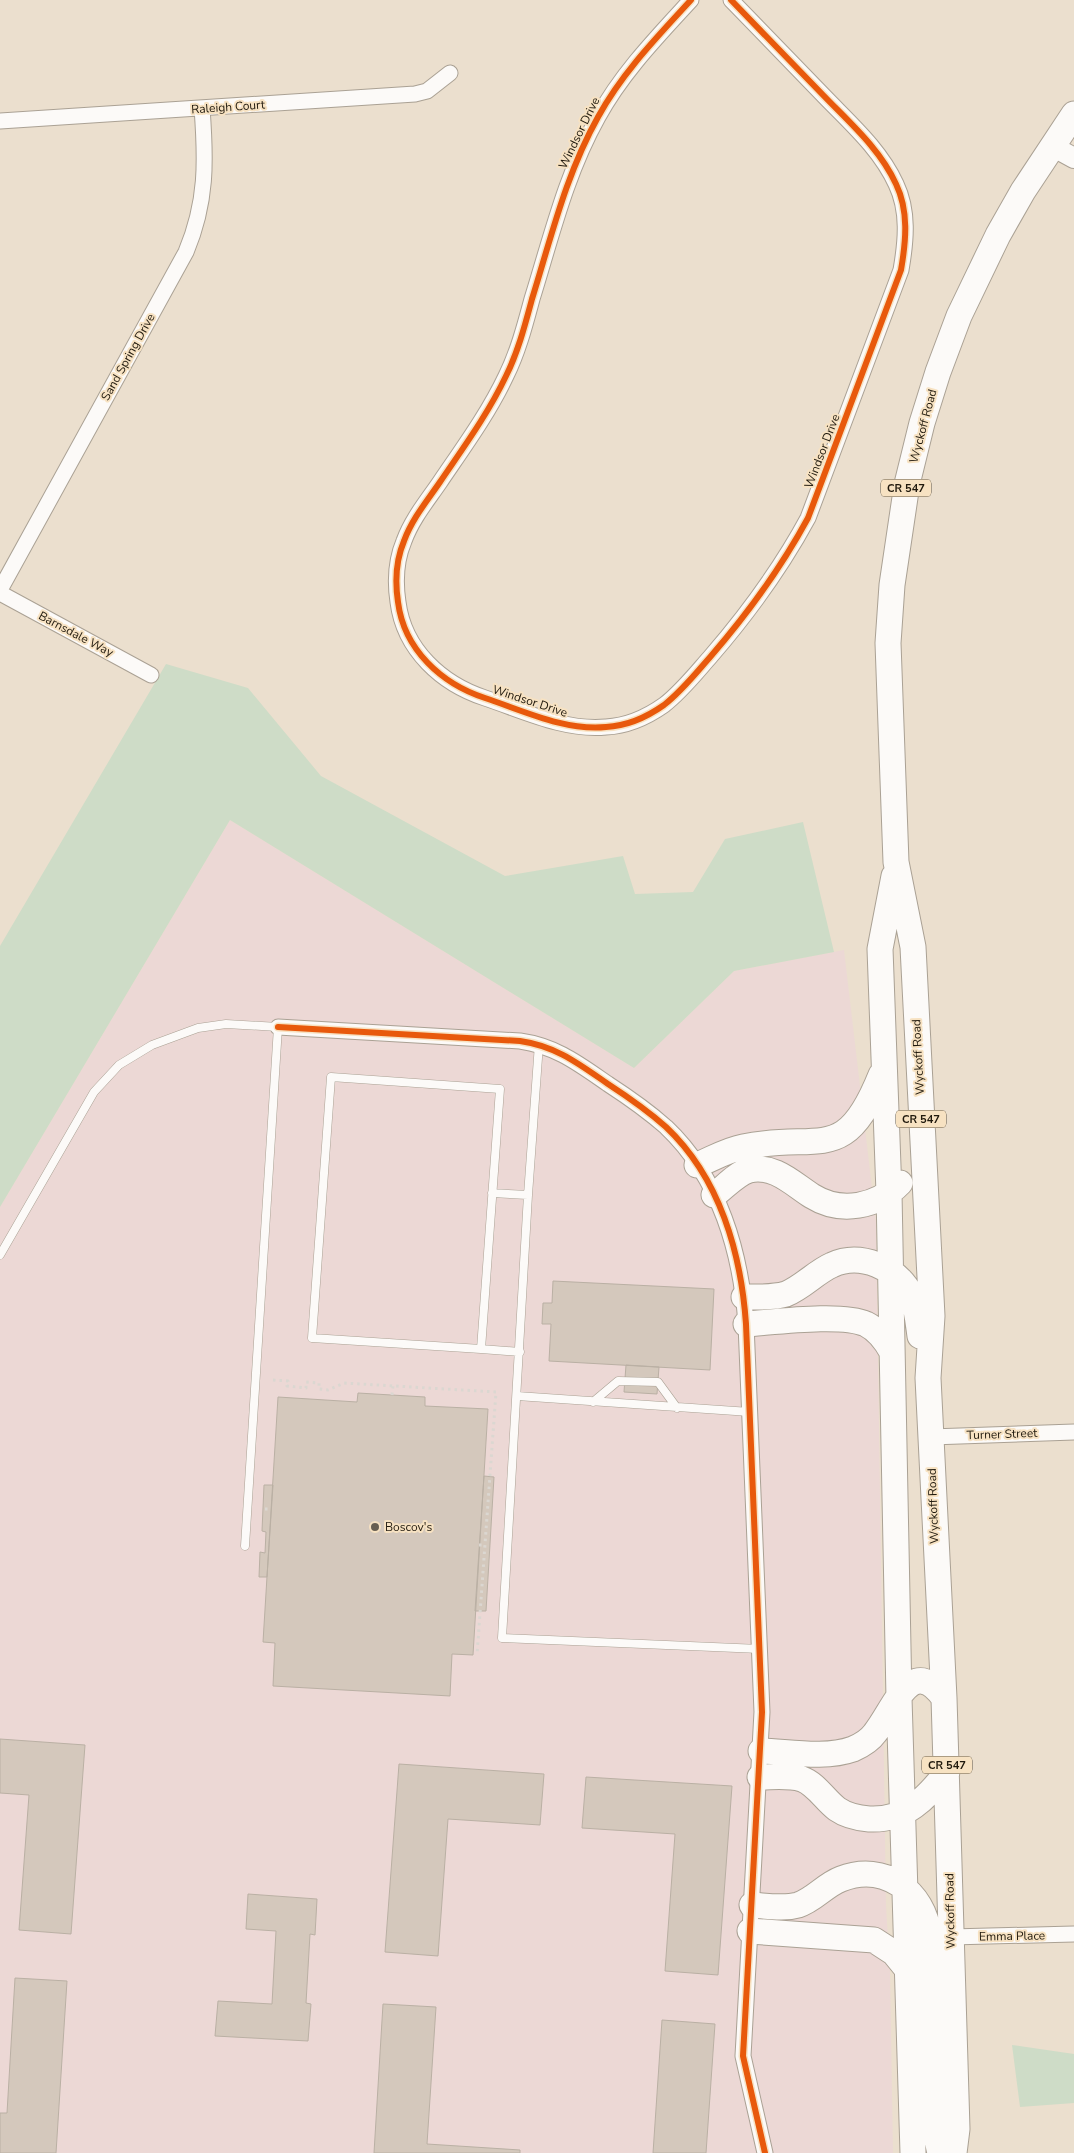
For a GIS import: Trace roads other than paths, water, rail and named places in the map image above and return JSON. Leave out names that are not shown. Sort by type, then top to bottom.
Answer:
[{"type":"main road","name":"Wyckoff Road","points":[[954,2153],[957,2128],[947,1772],[928,1378],[932,1316],[913,947],[896,862],[888,643],[892,585],[907,484],[938,372],[971,289],[1002,228],[1052,146],[1074,114]]},
{"type":"main road","name":"Wyckoff Road","points":[[896,862],[880,949],[889,1193],[899,1698],[913,2153]]},
{"type":"main road","points":[[697,1166],[744,1146],[824,1140],[842,1135],[864,1113],[883,1071]]},
{"type":"main road","points":[[714,1195],[740,1174],[755,1169],[786,1177],[818,1200],[838,1206],[860,1205],[889,1193],[908,1175],[923,1151]]},
{"type":"main road","points":[[744,1297],[774,1296],[788,1293],[826,1268],[842,1261],[870,1262],[891,1273],[906,1287],[914,1302],[928,1378]]},
{"type":"main road","points":[[746,1324],[824,1320],[858,1322],[866,1324],[880,1335],[892,1352]]},
{"type":"main road","points":[[761,1751],[824,1754],[852,1749],[874,1735],[912,1682],[924,1680],[935,1686],[944,1698]]},
{"type":"main road","points":[[760,1777],[804,1780],[838,1810],[859,1818],[887,1818],[902,1813],[924,1799],[947,1772]]},
{"type":"main road","points":[[752,1905],[786,1907],[801,1904],[839,1880],[858,1874],[887,1877],[904,1886],[920,1905],[928,1928],[935,2131],[940,2153]]},
{"type":"main road","points":[[750,1931],[874,1940],[894,1953],[907,1969]]},
{"type":"street","name":"Windsor Drive","points":[[691,0],[621,80],[598,116],[567,184],[521,338],[507,374],[484,418],[414,519],[404,539],[399,556],[396,581],[398,606],[412,642],[428,665],[446,680],[468,692],[554,721],[580,727],[604,728],[631,722],[665,704],[686,684],[756,602],[788,555],[808,518],[901,270],[906,246],[906,225],[896,185],[886,166],[856,128],[731,0]]},
{"type":"street","name":"Raleigh Court","points":[[0,121],[415,94],[427,91],[450,73]]},
{"type":"street","name":"Sand Spring Drive","points":[[0,591],[186,252],[199,215],[204,184],[206,162],[202,108]]},
{"type":"street","points":[[1052,146],[1074,158]]},
{"type":"street","name":"Barnsdale Way","points":[[0,591],[151,674]]},
{"type":"street","points":[[278,1027],[539,1044],[568,1056],[636,1103],[666,1128],[697,1166],[714,1195],[732,1241],[744,1297],[746,1324],[760,1649],[761,1751],[742,2056],[765,2153]]},
{"type":"street","name":"Turner Street","points":[[931,1437],[1074,1432]]},
{"type":"street","name":"Emma Place","points":[[951,1937],[1074,1934]]},
{"type":"lane","points":[[0,1255],[94,1092],[120,1065],[152,1045],[198,1028],[226,1024],[278,1027],[245,1546]]},
{"type":"lane","points":[[539,1044],[528,1195],[502,1638],[760,1649]]},
{"type":"lane","points":[[481,1349],[500,1088],[331,1077],[312,1338],[520,1352]]},
{"type":"lane","points":[[492,1194],[528,1195]]},
{"type":"lane","points":[[593,1402],[618,1381],[652,1381],[660,1384],[677,1408]]},
{"type":"lane","points":[[517,1396],[750,1412]]},
{"type":"place","name":"Boscov's","points":[[375,1527]]}]
